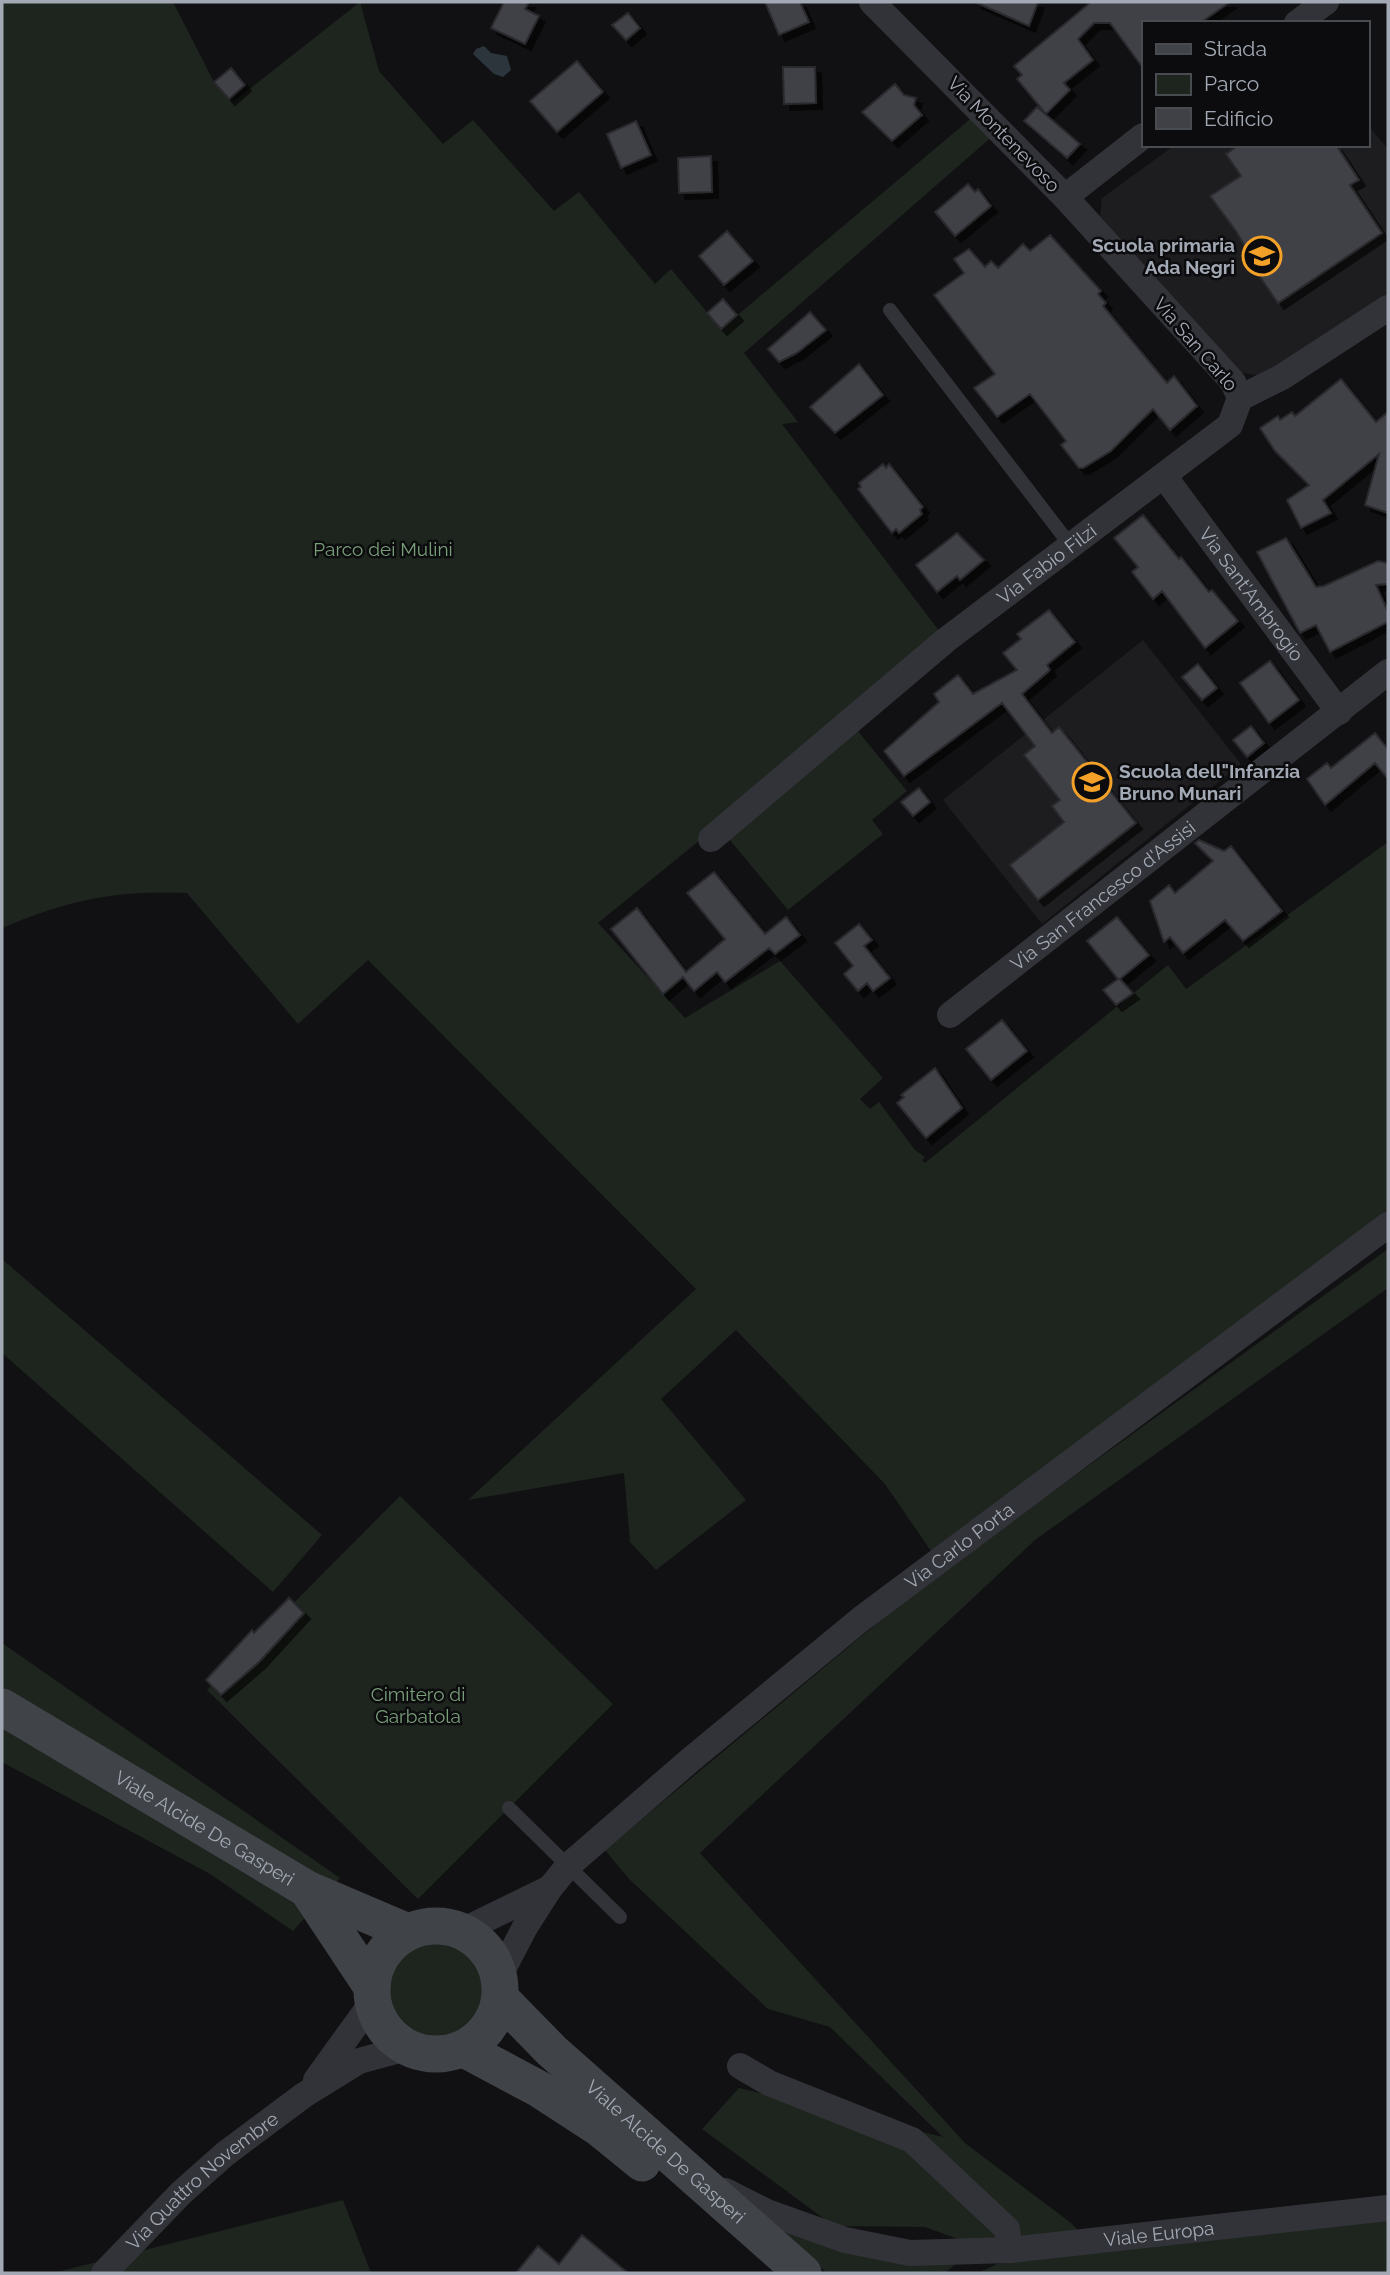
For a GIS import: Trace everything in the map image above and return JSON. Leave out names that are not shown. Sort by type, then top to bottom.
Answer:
[{"type":"street","name":"Via Montenevoso","points":[[872,2],[1065,197],[1142,137]]},
{"type":"street","points":[[1300,21],[1326,2]]},
{"type":"street","name":"Via San Carlo","points":[[1065,197],[1233,382],[1240,398]]},
{"type":"street","points":[[1240,398],[1282,377],[1388,308]]},
{"type":"street","name":"Via Fabio Filzi","points":[[711,839],[946,640],[1230,425],[1240,398]]},
{"type":"street","name":"Via Sant'Ambrogio","points":[[1164,475],[1339,712]]},
{"type":"street","name":"Via San Francesco d'Assisi","points":[[950,1015],[1388,671]]},
{"type":"street","name":"Via Carlo Porta","points":[[500,1987],[550,1888],[568,1866],[861,1619],[1388,1224]]},
{"type":"street","name":"Viale Alcide De Gasperi","points":[[2,1707],[307,1889],[373,1994]]},
{"type":"street","points":[[462,1931],[550,1888]]},
{"type":"street","points":[[307,1889],[408,1932]]},
{"type":"street","points":[[304,2095],[373,1994],[383,1955],[408,1932],[435,1926],[462,1931],[486,1950],[500,1987],[494,2019],[482,2036],[464,2049],[435,2055],[407,2048],[391,2036],[379,2020],[373,1994]]},
{"type":"street","name":"Viale Alcide De Gasperi","points":[[500,1987],[552,2051],[803,2273]]},
{"type":"street","points":[[304,2095],[359,2062],[407,2048]]},
{"type":"street","name":"Viale Alcide De Gasperi","points":[[464,2049],[539,2090],[599,2128],[777,2273]]},
{"type":"street","points":[[740,2066],[769,2083],[912,2140],[1007,2229],[1010,2250],[965,2273]]},
{"type":"street","name":"Via Quattro Novembre","points":[[104,2273],[207,2170],[304,2095]]},
{"type":"street","name":"Viale Europa","points":[[685,2170],[767,2212],[845,2241],[910,2253],[1010,2250],[1388,2208]]},
{"type":"lane","points":[[890,310],[1071,546]]},
{"type":"lane","points":[[509,1808],[620,1917]]},
{"type":"shaded area","points":[[484,46],[491,53],[507,56],[511,70],[503,77],[494,74],[473,54],[476,49]]},
{"type":"shaded area","name":"Scuola primaria Ada Negri","points":[[1369,126],[1388,149],[1388,297],[1268,377],[1237,372],[1100,216],[1102,198],[1172,147],[1369,147]]},
{"type":"shaded area","name":"Scuola dell\"Infanzia Bruno Munari","points":[[1143,640],[1241,764],[1042,924],[943,800]]},
{"type":"green space","name":"Parco dei Mulini","points":[[2,2],[173,2],[214,82],[233,102],[360,2],[379,71],[443,144],[473,120],[554,211],[579,192],[655,284],[671,269],[721,329],[975,115],[995,134],[744,353],[798,422],[782,424],[946,640],[598,923],[685,1018],[780,961],[883,1078],[860,1099],[870,1109],[879,1102],[915,1150],[925,1157],[922,1160],[925,1163],[1168,965],[1186,989],[1388,842],[1388,1213],[931,1551],[885,1484],[736,1330],[661,1399],[746,1500],[656,1570],[630,1542],[624,1473],[468,1500],[696,1289],[368,960],[298,1024],[187,893],[137,893],[92,899],[49,910],[2,928]]},
{"type":"green space","points":[[857,730],[907,791],[872,820],[883,834],[788,910],[729,839]]},
{"type":"green space","points":[[1388,1249],[1388,1288],[1035,1540],[700,1853],[965,2143],[1071,2223],[1096,2249],[1388,2221],[1388,2273],[978,2273],[997,2264],[1017,2261],[925,2227],[834,2226],[702,2129],[739,2088],[943,2137],[830,2027],[768,2009],[629,1879],[605,1850],[917,1590]]},
{"type":"green space","points":[[2,1259],[322,1535],[273,1592],[2,1353]]},
{"type":"green space","name":"Cimitero di Garbatola","points":[[400,1496],[613,1704],[418,1899],[207,1690]]},
{"type":"green space","points":[[2,1643],[340,1878],[293,1931],[210,1874],[2,1762]]},
{"type":"green space","points":[[437,1941],[456,1945],[472,1956],[483,1972],[487,1991],[483,2010],[472,2026],[456,2037],[437,2041],[418,2037],[402,2026],[391,2010],[387,1991],[391,1972],[402,1956],[418,1945]]},
{"type":"green space","points":[[343,2200],[371,2273],[53,2273]]},
{"type":"green space","points":[[767,2222],[956,2264],[945,2273],[827,2273]]},
{"type":"building","points":[[504,2],[529,2],[525,9],[539,16],[525,44],[491,28]]},
{"type":"building","points":[[765,2],[800,2],[809,22],[779,35]]},
{"type":"building","points":[[975,2],[1038,2],[1029,26]]},
{"type":"building","points":[[1091,2],[1230,2],[1203,21],[1142,21],[1142,67],[1110,23],[1094,23],[1078,39],[1093,60],[1064,83],[1070,90],[1046,114],[1017,79],[1022,75],[1014,66]]},
{"type":"building","points":[[628,13],[640,28],[626,40],[612,25]]},
{"type":"building","points":[[577,61],[603,92],[557,132],[530,101]]},
{"type":"building","points":[[783,67],[815,67],[816,103],[784,104]]},
{"type":"building","points":[[231,68],[245,85],[229,99],[214,82]]},
{"type":"building","points":[[895,84],[904,95],[916,98],[914,105],[922,115],[892,141],[862,112]]},
{"type":"building","points":[[1037,107],[1080,144],[1067,158],[1024,121]]},
{"type":"building","points":[[636,121],[651,155],[621,168],[607,134]]},
{"type":"building","points":[[1236,147],[1337,147],[1359,180],[1350,185],[1382,233],[1278,303],[1256,271],[1258,269],[1236,231],[1210,196],[1241,176],[1226,154]]},
{"type":"building","points":[[711,156],[712,192],[679,193],[678,158]]},
{"type":"building","points":[[968,184],[975,192],[978,189],[991,206],[955,236],[935,212]]},
{"type":"building","points":[[727,231],[753,261],[724,285],[699,256]]},
{"type":"building","points":[[1050,235],[1101,291],[1098,294],[1106,303],[1103,306],[1167,383],[1174,376],[1197,406],[1170,430],[1153,409],[1111,451],[1083,468],[1079,468],[1061,445],[1066,441],[1030,394],[997,417],[974,388],[995,374],[934,295],[964,273],[954,259],[969,249],[985,267],[991,261],[998,268],[1023,244],[1030,251]]},
{"type":"building","points":[[723,299],[737,315],[721,329],[707,313]]},
{"type":"building","points":[[810,312],[826,330],[797,353],[779,362],[768,349]]},
{"type":"building","points":[[859,364],[883,395],[835,433],[810,407]]},
{"type":"building","points":[[1341,379],[1376,422],[1388,412],[1388,513],[1365,505],[1379,454],[1323,500],[1331,513],[1301,528],[1287,500],[1309,485],[1275,451],[1260,428],[1278,416],[1280,420],[1292,412],[1295,416]]},
{"type":"building","points":[[883,464],[886,468],[889,464],[923,507],[920,510],[922,514],[899,533],[896,529],[892,533],[858,489],[861,487],[859,483]]},
{"type":"building","points":[[1143,515],[1179,559],[1181,557],[1209,592],[1212,590],[1238,621],[1205,648],[1162,591],[1153,599],[1132,572],[1138,567],[1114,538]]},
{"type":"building","points":[[957,533],[984,560],[960,580],[957,576],[937,592],[916,565]]},
{"type":"building","points":[[1286,538],[1316,587],[1324,586],[1378,561],[1388,563],[1388,584],[1376,585],[1388,612],[1388,622],[1330,652],[1316,625],[1300,633],[1257,552]]},
{"type":"building","points":[[1049,610],[1075,642],[1047,665],[1050,670],[1022,694],[1052,733],[1059,727],[1136,823],[1038,900],[1010,865],[1064,822],[1052,806],[1060,800],[1024,755],[1035,746],[1002,703],[904,776],[884,751],[939,702],[934,694],[958,675],[973,694],[1017,670],[1003,653],[1021,639],[1017,634]]},
{"type":"building","points":[[1270,661],[1299,700],[1269,723],[1240,683]]},
{"type":"building","points":[[1198,664],[1217,688],[1202,700],[1182,677]]},
{"type":"building","points":[[1251,726],[1264,743],[1247,757],[1233,740]]},
{"type":"building","points":[[1375,733],[1388,749],[1388,779],[1375,763],[1325,805],[1307,779],[1327,763],[1331,768]]},
{"type":"building","points":[[919,788],[930,802],[913,816],[901,802]]},
{"type":"building","points":[[1199,840],[1224,851],[1231,846],[1282,911],[1243,941],[1225,920],[1183,953],[1170,937],[1164,942],[1150,901],[1169,885],[1175,893],[1213,861],[1195,843]]},
{"type":"building","points":[[714,872],[765,934],[786,917],[800,935],[775,954],[769,948],[725,982],[717,972],[694,991],[683,977],[663,994],[611,929],[637,908],[686,972],[725,939],[687,893]]},
{"type":"building","points":[[1117,917],[1149,955],[1120,979],[1133,993],[1116,1005],[1103,990],[1118,979],[1087,941]]},
{"type":"building","points":[[859,924],[872,940],[864,946],[890,978],[873,991],[867,983],[858,991],[844,974],[853,966],[835,943]]},
{"type":"building","points":[[1002,1020],[1027,1051],[991,1080],[966,1049]]},
{"type":"building","points":[[935,1068],[962,1108],[926,1138],[897,1103],[904,1097],[901,1095]]},
{"type":"building","points":[[289,1598],[304,1613],[259,1662],[221,1695],[206,1680],[252,1630],[254,1633]]},
{"type":"building","points":[[582,2235],[628,2273],[516,2273],[538,2246],[559,2264]]},
{"type":"place","name":"Scuola primaria Ada Negri","points":[[1262,256]]},
{"type":"place","name":"Scuola dell\"Infanzia Bruno Munari","points":[[1092,782]]}]
